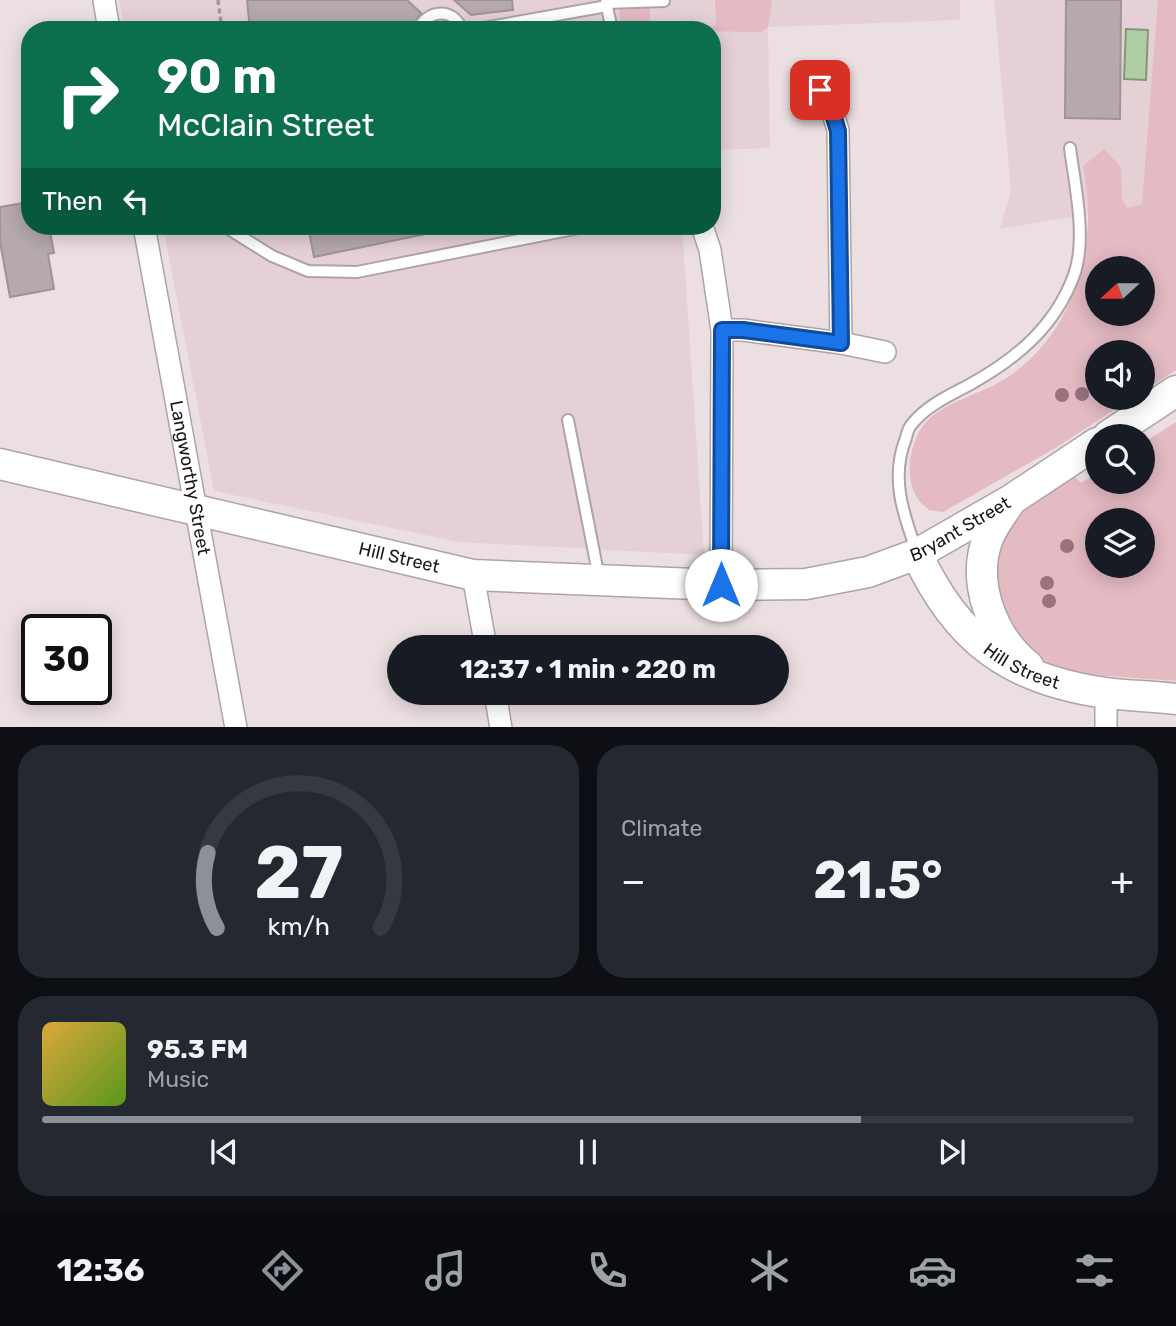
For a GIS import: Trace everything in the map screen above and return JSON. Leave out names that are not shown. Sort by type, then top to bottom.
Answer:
[{"type":"main road","points":[[1126,424],[1176,391]]},
{"type":"main road","name":"Bryant Street","points":[[806,584],[868,572],[918,554],[1011,500],[1085,451]]},
{"type":"main road","name":"Hill Street","points":[[0,464],[473,575],[721,585],[806,584]]},
{"type":"main road","points":[[1011,500],[988,537],[982,562],[982,588],[1003,637],[1016,656],[1042,677]]},
{"type":"main road","name":"Hill Street","points":[[918,554],[932,586],[953,617],[984,648],[1022,670],[1068,685],[1106,693],[1176,699]]},
{"type":"street","points":[[104,0],[108,21]]},
{"type":"street","points":[[820,90],[829,101],[838,131],[841,343]]},
{"type":"street","name":"Langworthy Street","points":[[148,235],[236,727]]},
{"type":"street","points":[[705,235],[710,250],[722,330],[721,585]]},
{"type":"street","points":[[722,330],[743,330],[841,343],[886,352]]},
{"type":"street","points":[[473,575],[484,635]]},
{"type":"street","points":[[1106,693],[1106,727]]},
{"type":"street","points":[[497,705],[501,727]]},
{"type":"lane","points":[[517,21],[606,3],[664,1]]},
{"type":"lane","points":[[606,3],[610,21]]},
{"type":"lane","points":[[424,21],[427,17],[441,12],[457,21]]},
{"type":"lane","points":[[918,554],[904,518],[898,485],[899,454],[911,425],[928,409],[999,369],[1028,346],[1053,319],[1074,274],[1080,227],[1070,148]]},
{"type":"lane","points":[[238,235],[272,256],[308,271],[357,272],[544,235]]},
{"type":"lane","points":[[568,420],[599,580]]},
{"type":"path","points":[[218,0],[221,21]]},
{"type":"shaded area","points":[[119,0],[960,0],[960,20],[768,27],[770,148],[721,150],[721,21],[123,21]]},
{"type":"shaded area","points":[[715,0],[772,0],[768,27],[761,32],[721,31],[721,21],[716,21]]},
{"type":"shaded area","points":[[994,0],[1176,0],[1176,200],[1000,229],[1011,191]]},
{"type":"shaded area","points":[[1158,0],[1176,0],[1176,370],[1155,384],[1155,340],[1085,340],[1085,410],[1114,410],[1092,424],[1085,424],[1085,429],[1057,447],[943,512],[929,510],[915,494],[910,475],[911,455],[918,435],[936,413],[1005,379],[1029,360],[1049,338],[1077,285],[1084,256],[1088,226],[1083,166],[1104,149],[1121,167],[1122,199],[1127,208],[1142,204]]},
{"type":"shaded area","points":[[650,8],[650,21],[621,21],[619,15],[620,9]]},
{"type":"shaded area","points":[[1126,29],[1148,30],[1146,80],[1124,79]]},
{"type":"shaded area","points":[[165,235],[683,235],[704,555],[459,542],[214,491]]},
{"type":"shaded area","points":[[1176,422],[1176,681],[1093,675],[1061,669],[1038,659],[1010,635],[995,604],[998,545],[1011,524],[1029,507],[1075,477],[1081,483],[1085,480],[1085,494],[1155,494],[1155,435]]},
{"type":"building","points":[[247,0],[407,0],[421,13],[416,21],[249,21]]},
{"type":"building","points":[[454,0],[512,0],[513,10],[471,15]]},
{"type":"building","points":[[1066,0],[1121,0],[1120,119],[1065,118]]},
{"type":"building","points":[[21,204],[21,235],[51,235],[54,253],[48,254],[54,289],[10,297],[0,242],[0,207]]},
{"type":"building","points":[[310,235],[421,235],[314,257]]},
{"type":"route","points":[[721,585],[722,330],[743,330],[841,343],[838,131],[829,101],[820,90]]}]
